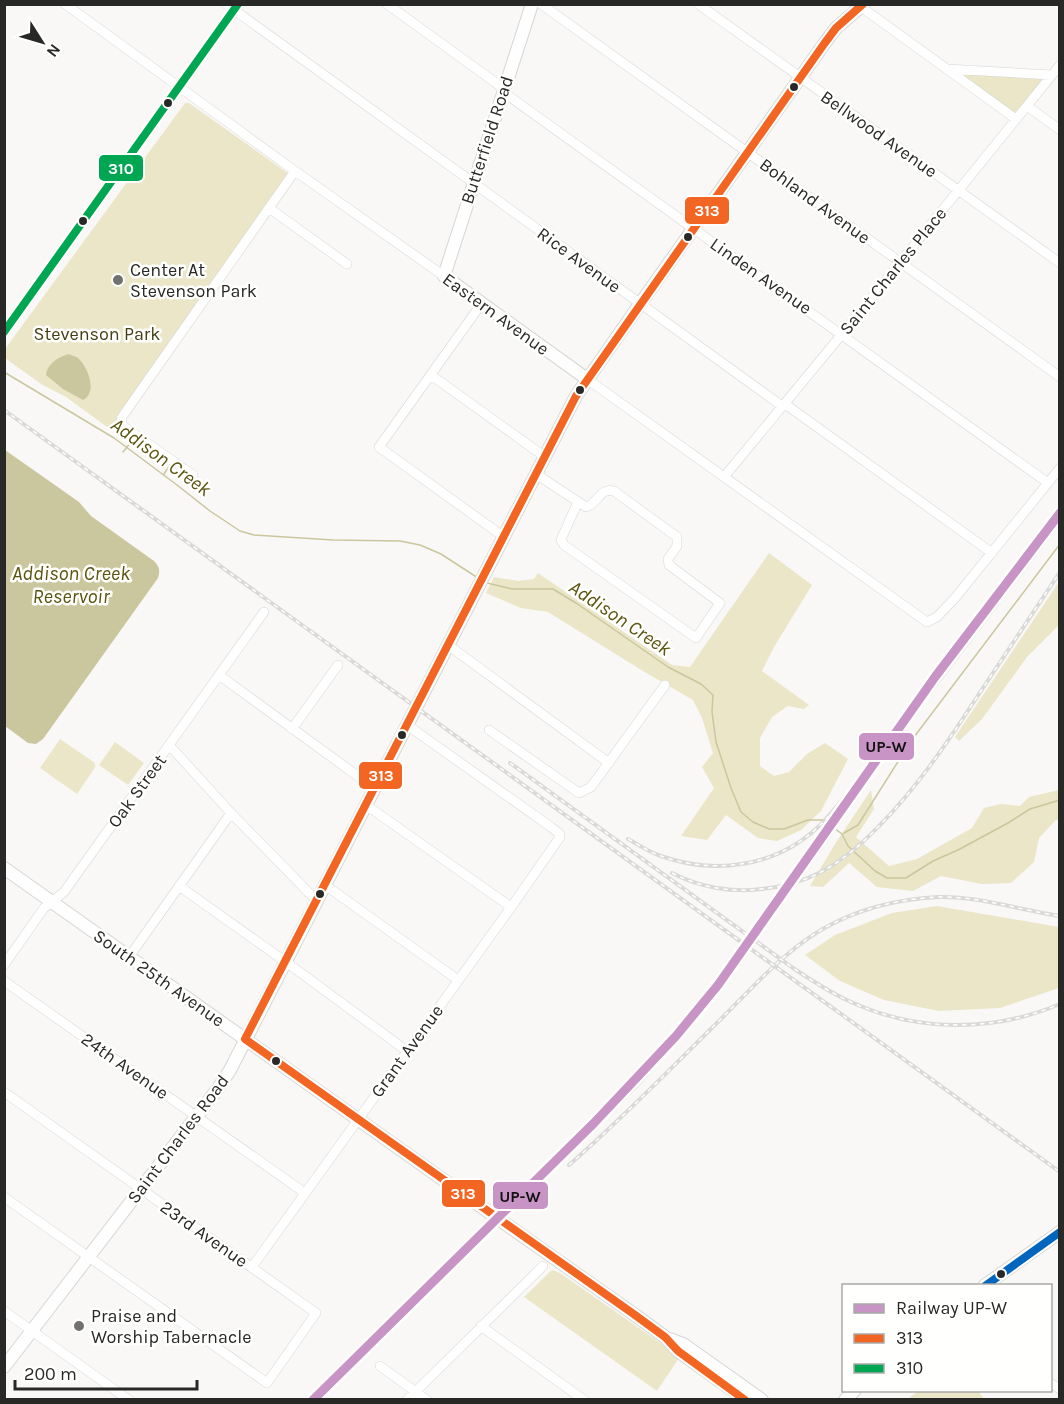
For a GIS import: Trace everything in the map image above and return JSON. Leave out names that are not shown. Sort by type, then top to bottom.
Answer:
[{"type":"main road","name":"Butterfield Road","points":[[444,276],[532,4]]},
{"type":"main road","name":"Saint Charles Road","points":[[4,1367],[222,1082],[286,962],[576,396],[746,152],[836,28],[861,5]]},
{"type":"main road","name":"Eastern Avenue","points":[[444,276],[587,380]]},
{"type":"main road","name":"South 25th Avenue","points":[[4,868],[665,1336]]},
{"type":"main road","points":[[987,1284],[1059,1232]]},
{"type":"main road","points":[[665,1336],[678,1351],[746,1400]]},
{"type":"main road","points":[[665,1336],[683,1344],[762,1400]]},
{"type":"street","name":"Eastern Avenue","points":[[65,4],[444,276]]},
{"type":"street","name":"Linden Avenue","points":[[387,4],[496,83],[510,97],[1048,483]]},
{"type":"street","name":"Bohland Avenue","points":[[541,4],[1059,377]]},
{"type":"street","name":"Bellwood Avenue","points":[[698,4],[1059,263]]},
{"type":"street","points":[[861,5],[1016,119]]},
{"type":"street","points":[[4,333],[179,87],[233,6]]},
{"type":"street","name":"Rice Avenue","points":[[233,6],[640,304],[782,406],[788,406],[992,554]]},
{"type":"street","name":"Saint Charles Place","points":[[724,477],[1059,65]]},
{"type":"street","points":[[947,69],[1051,75]]},
{"type":"street","points":[[1027,106],[1059,129]]},
{"type":"street","points":[[193,475],[123,426],[122,417],[295,171]]},
{"type":"street","points":[[269,208],[347,264]]},
{"type":"street","points":[[482,303],[379,447],[504,537]]},
{"type":"street","points":[[431,375],[545,457]]},
{"type":"street","name":"Eastern Avenue","points":[[587,380],[927,622],[937,617],[992,554]]},
{"type":"street","points":[[992,554],[1059,468]]},
{"type":"street","points":[[536,474],[586,507],[590,506],[602,492],[614,491],[677,537],[677,546],[668,559],[669,565],[720,603],[696,638],[564,545],[561,540],[578,502]]},
{"type":"street","name":"Oak Street","points":[[4,965],[44,909],[64,892],[264,612]]},
{"type":"street","points":[[448,645],[609,763]]},
{"type":"street","points":[[292,729],[338,665]]},
{"type":"street","points":[[219,675],[374,788]]},
{"type":"street","points":[[489,730],[579,793],[591,787],[665,685]]},
{"type":"street","name":"Grant Avenue","points":[[252,1267],[558,841],[560,834],[551,826],[407,725]]},
{"type":"street","points":[[169,745],[231,813],[317,901]]},
{"type":"street","points":[[366,805],[511,907]]},
{"type":"street","points":[[129,957],[231,813]]},
{"type":"street","points":[[325,885],[458,980]]},
{"type":"street","points":[[179,886],[407,1051]]},
{"type":"street","name":"24th Avenue","points":[[4,981],[305,1193]]},
{"type":"street","name":"23rd Avenue","points":[[4,1092],[316,1313],[267,1383],[90,1257]]},
{"type":"street","points":[[4,1197],[90,1257]]},
{"type":"street","points":[[407,1400],[543,1266]]},
{"type":"street","points":[[4,1311],[129,1400]]},
{"type":"street","points":[[481,1326],[584,1400]]},
{"type":"street","points":[[380,1366],[427,1400]]},
{"type":"green space","points":[[951,70],[1048,77],[1015,117]]},
{"type":"green space","name":"Stevenson Park","points":[[185,103],[189,103],[289,174],[110,429],[66,397],[41,384],[5,358],[5,349]]},
{"type":"green space","points":[[769,553],[812,585],[762,671],[809,705],[804,709],[788,706],[772,717],[760,738],[760,766],[774,776],[789,772],[807,754],[825,743],[848,759],[821,811],[801,830],[777,841],[758,838],[726,815],[707,840],[681,836],[714,788],[702,767],[713,753],[702,718],[693,700],[548,612],[521,608],[486,593],[494,577],[518,581],[534,579],[538,573],[672,665],[690,667]]},
{"type":"green space","points":[[1059,582],[1059,625],[1027,657],[982,719],[959,741],[955,737]]},
{"type":"green space","points":[[60,739],[95,763],[96,766],[77,794],[40,768]]},
{"type":"green space","points":[[115,742],[144,763],[128,785],[99,765]]},
{"type":"green space","points":[[871,790],[874,809],[856,837],[889,866],[917,859],[972,828],[984,808],[1001,804],[1020,806],[1029,797],[1059,790],[1059,820],[1056,820],[1039,838],[1034,862],[1011,883],[982,884],[941,876],[913,891],[877,887],[849,863],[823,887],[810,886]]},
{"type":"green space","points":[[937,906],[1059,927],[1059,988],[1000,1008],[939,1011],[884,1000],[840,981],[805,955],[835,935],[892,913]]},
{"type":"green space","points":[[552,1270],[560,1273],[679,1358],[657,1391],[524,1297]]},
{"type":"green space","points":[[917,1392],[979,1392],[984,1399],[908,1399]]},
{"type":"water","points":[[69,354],[82,362],[90,379],[90,391],[83,400],[63,389],[46,375],[48,368],[54,362]]},
{"type":"water","name":"Addison Creek Reservoir","points":[[5,450],[79,502],[91,516],[154,561],[159,569],[158,578],[43,739],[36,744],[28,743],[5,726]]},
{"type":"waterway","name":"Addison Creek","points":[[4,372],[114,438],[240,531],[254,535],[333,540],[400,541],[420,545],[441,554],[478,578]]},
{"type":"waterway","name":"Addison Creek","points":[[123,452],[132,441]]},
{"type":"waterway","points":[[164,474],[170,465]]},
{"type":"waterway","points":[[844,833],[858,825],[911,741],[1060,544]]},
{"type":"waterway","name":"Addison Creek","points":[[487,583],[512,589],[553,589],[668,667],[701,684],[713,695],[712,712],[716,742],[741,812],[753,822],[769,829],[784,829],[808,820],[823,820],[842,834],[848,846],[875,871],[887,878],[906,878],[1030,809],[1060,800]]},
{"type":"railway","points":[[4,410],[1060,1172]]},
{"type":"railway","points":[[317,1400],[598,1125],[680,1037],[723,986],[913,715],[1060,521]]},
{"type":"railway","points":[[672,873],[715,888],[738,890],[769,888],[814,876],[851,852],[872,834],[931,765],[1060,572]]},
{"type":"railway","points":[[510,763],[793,968],[849,1001],[900,1019],[954,1025],[1008,1020],[1060,1004]]},
{"type":"railway","points":[[628,839],[661,856],[681,862],[723,866],[763,859],[782,852],[817,828],[862,775]]},
{"type":"railway","points":[[569,1165],[628,1111],[782,959],[821,930],[849,916],[878,906],[938,897],[984,901],[1060,916]]},
{"type":"rail line","name":"UP-W","points":[[313,1400],[594,1123],[676,1036],[718,985],[935,677],[1060,513]]},
{"type":"transit line","name":"310","points":[[4,332],[238,4]]},
{"type":"transit line","name":"313","points":[[745,1400],[678,1351],[665,1337],[635,1315],[245,1039],[576,396],[824,44],[836,28],[863,4]]},
{"type":"transit line","points":[[988,1284],[1060,1232]]},
{"type":"place","name":"Center At Stevenson Park","points":[[118,280]]},
{"type":"place","name":"Praise and Worship Tabernacle","points":[[79,1326]]}]
